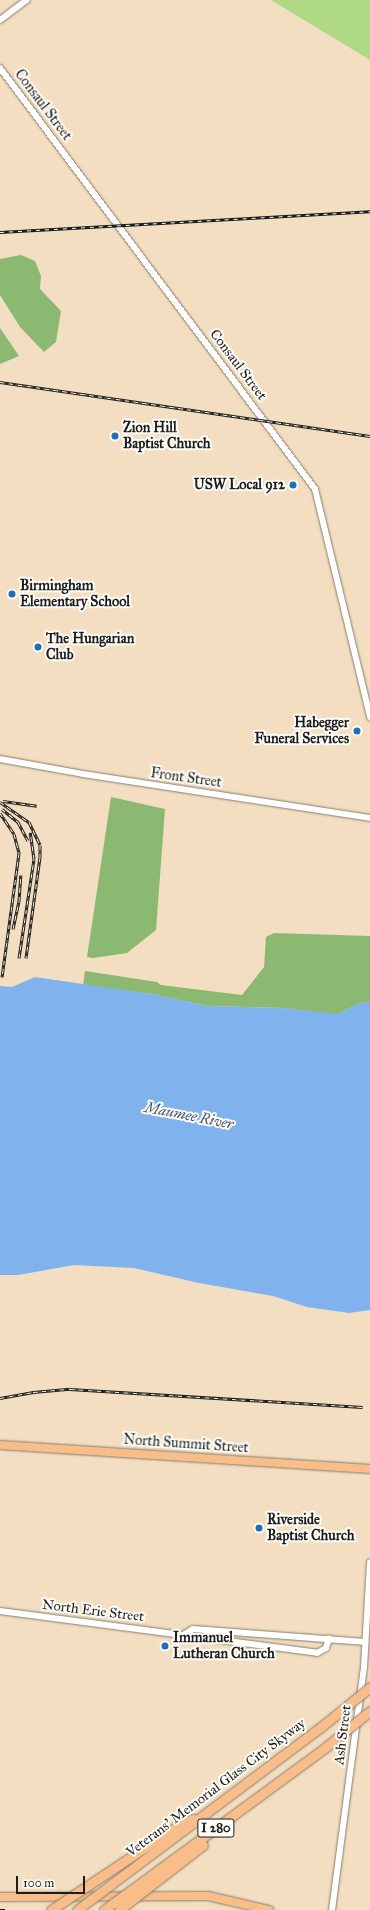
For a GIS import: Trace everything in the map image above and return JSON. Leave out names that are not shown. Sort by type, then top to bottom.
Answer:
[{"type":"highway","name":"Veterans' Memorial Glass City Skyway","points":[[77,1910],[370,1687]]},
{"type":"highway","name":"I 280","points":[[104,1910],[327,1746],[370,1711]]},
{"type":"highway","points":[[119,1910],[327,1746]]},
{"type":"highway","points":[[51,1910],[182,1823],[202,1816]]},
{"type":"main road","name":"North Summit Street","points":[[0,1445],[370,1470]]},
{"type":"main road","points":[[0,1897],[69,1898],[144,1895],[208,1896],[269,1910]]},
{"type":"street","points":[[0,20],[27,0]]},
{"type":"street","name":"Consaul Street","points":[[0,68],[315,489],[370,717]]},
{"type":"street","name":"Front Street","points":[[0,759],[83,774],[370,818]]},
{"type":"street","name":"Ash Street","points":[[332,1910],[367,1668],[366,1642],[370,1562]]},
{"type":"street","name":"North Erie Street","points":[[0,1611],[183,1634],[317,1653],[326,1648],[329,1638]]},
{"type":"street","name":"North Erie Street","points":[[183,1634],[193,1629],[329,1638],[366,1642]]},
{"type":"green space","points":[[271,0],[370,0],[370,60]]},
{"type":"green space","points":[[21,255],[35,261],[41,276],[40,289],[61,311],[56,342],[44,352],[20,327],[0,295],[0,259]]},
{"type":"green space","points":[[0,328],[19,356],[0,364]]},
{"type":"green space","points":[[111,797],[165,809],[156,930],[127,953],[93,958],[87,957]]},
{"type":"green space","points":[[274,933],[370,936],[370,1002],[360,1003],[338,1014],[329,1014],[283,1008],[207,1006],[151,994],[83,985],[85,971],[157,982],[161,985],[242,995],[264,967],[266,937]]},
{"type":"water","name":"Maumee River","points":[[35,977],[151,994],[207,1006],[283,1008],[338,1014],[360,1003],[370,1002],[370,1310],[349,1313],[307,1307],[273,1296],[199,1283],[134,1268],[74,1265],[18,1275],[0,1275],[0,986],[12,987]]},
{"type":"railway","points":[[0,232],[370,211]]},
{"type":"railway","points":[[0,382],[370,436]]},
{"type":"railway","points":[[3,801],[37,806]]},
{"type":"railway","points":[[0,802],[29,822],[40,845],[40,857],[26,958]]},
{"type":"railway","points":[[2,809],[18,822],[28,841]]},
{"type":"railway","points":[[0,813],[14,834],[19,853],[2,977]]},
{"type":"railway","points":[[19,958],[34,859],[30,832]]},
{"type":"railway","points":[[13,929],[19,901],[21,875]]},
{"type":"railway","points":[[0,1398],[33,1392],[70,1389],[362,1407]]},
{"type":"railway","points":[[0,1910],[5,1910]]},
{"type":"place","name":"Zion Hill Baptist Church","points":[[115,436]]},
{"type":"place","name":"USW Local 912","points":[[293,485]]},
{"type":"place","name":"Birmingham Elementary School","points":[[12,594]]},
{"type":"place","name":"The Hungarian Club","points":[[38,647]]},
{"type":"place","name":"Habegger Funeral Services","points":[[357,731]]},
{"type":"place","name":"Riverside Baptist Church","points":[[259,1528]]},
{"type":"place","name":"Immanuel Lutheran Church","points":[[165,1646]]}]
